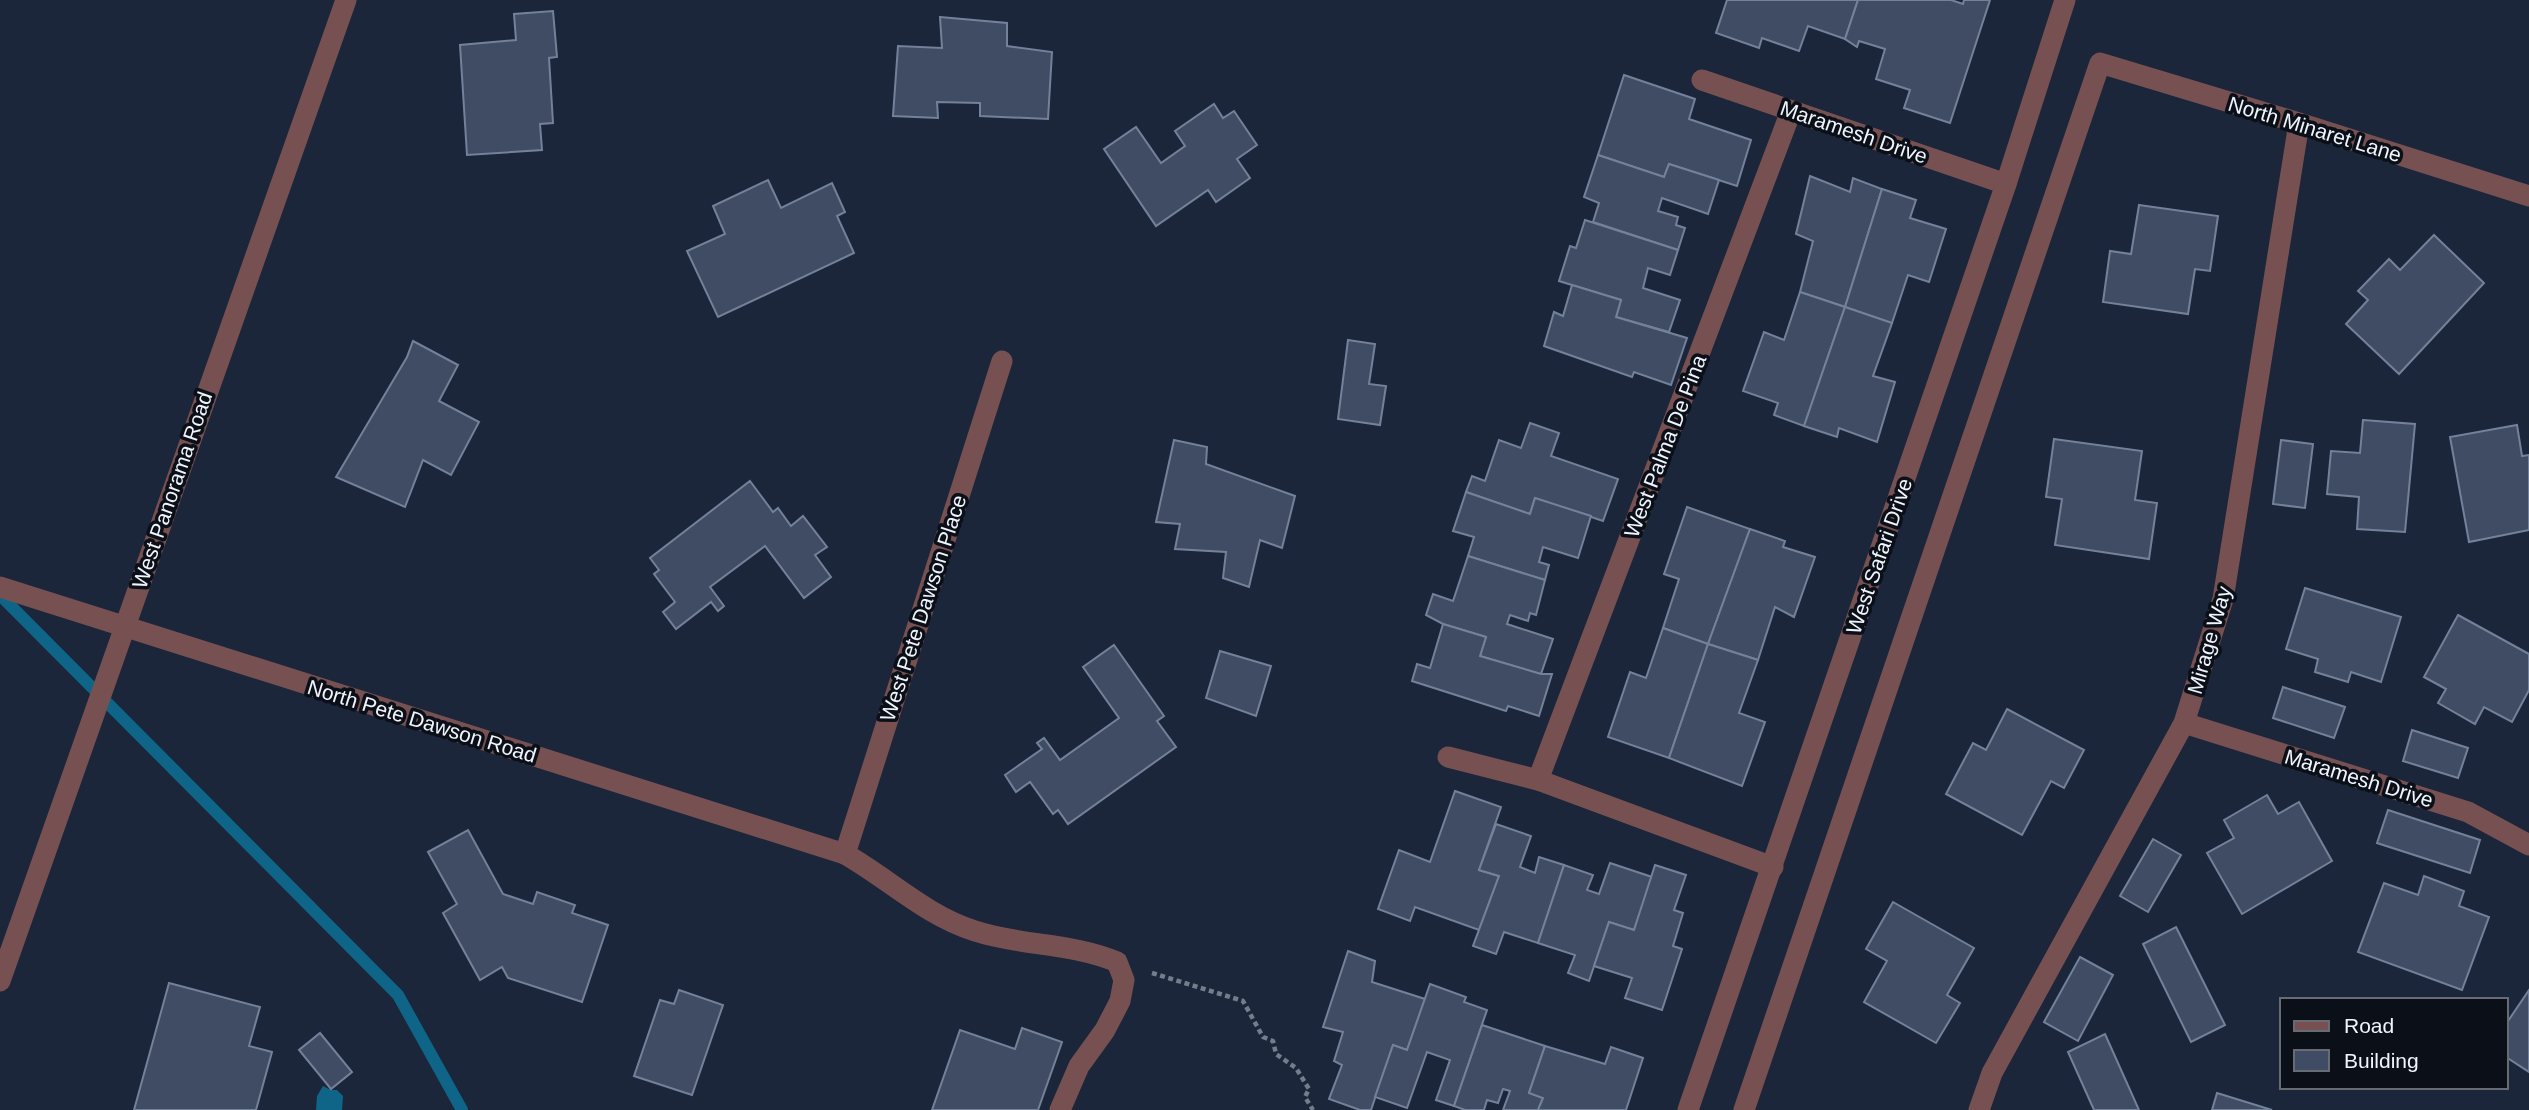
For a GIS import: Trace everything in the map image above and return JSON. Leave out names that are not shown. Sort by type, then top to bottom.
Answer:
[{"type":"street","name":"West Panorama Road","points":[[0,981],[345,0]]},
{"type":"street","name":"West Safari Drive","points":[[1688,1110],[2006,184],[2065,0]]},
{"type":"street","name":"North Minaret Lane","points":[[1744,1110],[2100,63],[2529,196]]},
{"type":"street","name":"Maramesh Drive","points":[[1702,80],[2006,184]]},
{"type":"street","name":"West Palma De Pina","points":[[1538,780],[1791,111]]},
{"type":"street","name":"Mirage Way","points":[[1979,1110],[1992,1073],[2184,723],[2223,599],[2299,123]]},
{"type":"street","name":"West Pete Dawson Place","points":[[845,854],[1002,361]]},
{"type":"street","name":"North Pete Dawson Road","points":[[0,587],[845,854],[873,870],[936,916],[975,931],[1024,943],[1095,952],[1117,962]]},
{"type":"street","name":"Maramesh Drive","points":[[2184,723],[2468,812],[2529,845]]},
{"type":"street","points":[[1448,757],[1538,780],[1773,867]]},
{"type":"street","points":[[1060,1110],[1079,1066],[1105,1030],[1120,1001],[1124,980],[1117,962]]},
{"type":"path","points":[[1117,962],[1243,1001],[1263,1037],[1273,1041],[1276,1054],[1296,1068],[1309,1088],[1305,1097],[1313,1110]]},
{"type":"water","points":[[323,1086],[337,1090],[343,1096],[342,1110],[316,1110],[317,1096]]},
{"type":"building","points":[[1727,0],[1858,0],[1845,39],[1808,26],[1799,51],[1762,38],[1759,48],[1716,33]]},
{"type":"building","points":[[1858,0],[1951,0],[1963,4],[1964,0],[1990,0],[1950,123],[1904,108],[1910,90],[1876,79],[1885,49],[1859,41],[1857,47],[1845,39]]},
{"type":"building","points":[[553,11],[557,57],[549,58],[553,123],[540,124],[542,150],[467,155],[460,45],[516,40],[514,14]]},
{"type":"building","points":[[940,17],[1007,23],[1007,46],[1052,52],[1048,119],[980,116],[980,103],[937,102],[938,118],[893,116],[898,46],[942,48]]},
{"type":"building","points":[[1624,75],[1695,99],[1689,119],[1751,140],[1737,186],[1669,164],[1664,177],[1598,155]]},
{"type":"building","points":[[1214,104],[1223,118],[1234,111],[1257,145],[1237,159],[1250,178],[1216,202],[1208,190],[1156,226],[1104,149],[1136,127],[1161,163],[1185,146],[1175,131]]},
{"type":"building","points":[[1598,155],[1664,177],[1669,164],[1719,180],[1708,214],[1662,198],[1658,211],[1678,217],[1676,225],[1685,228],[1678,250],[1593,222],[1599,203],[1584,197]]},
{"type":"building","points":[[1810,176],[1850,192],[1853,178],[1882,189],[1845,307],[1800,292],[1813,241],[1796,234]]},
{"type":"building","points":[[768,180],[781,208],[832,183],[845,212],[837,216],[854,253],[718,317],[687,251],[725,234],[713,206]]},
{"type":"building","points":[[1882,189],[1916,200],[1910,218],[1946,229],[1929,282],[1908,275],[1892,323],[1845,307]]},
{"type":"building","points":[[2139,205],[2218,216],[2210,271],[2195,269],[2188,314],[2103,302],[2110,251],[2131,254]]},
{"type":"building","points":[[1585,220],[1678,250],[1670,275],[1648,268],[1643,288],[1680,300],[1669,332],[1616,317],[1621,300],[1559,281],[1570,246],[1576,248]]},
{"type":"building","points":[[2434,235],[2484,283],[2399,374],[2346,324],[2368,300],[2358,291],[2389,259],[2400,270]]},
{"type":"building","points":[[1572,285],[1621,300],[1616,317],[1687,338],[1671,385],[1634,372],[1632,377],[1544,346],[1554,312],[1563,316]]},
{"type":"building","points":[[1800,292],[1845,307],[1804,426],[1774,415],[1778,403],[1743,391],[1764,332],[1784,340]]},
{"type":"building","points":[[1845,307],[1892,323],[1873,376],[1895,382],[1877,442],[1839,428],[1837,437],[1804,426]]},
{"type":"building","points":[[1348,340],[1375,344],[1369,384],[1386,386],[1380,425],[1338,419]]},
{"type":"building","points":[[413,341],[458,365],[439,401],[479,422],[451,475],[423,460],[405,507],[336,477],[407,357]]},
{"type":"building","points":[[2363,420],[2415,424],[2405,532],[2357,529],[2359,497],[2327,494],[2331,451],[2360,453]]},
{"type":"building","points":[[1530,423],[1559,433],[1551,456],[1618,479],[1603,521],[1535,498],[1530,514],[1466,492],[1472,476],[1485,481],[1499,440],[1521,448]]},
{"type":"building","points":[[2517,425],[2522,456],[2529,455],[2529,530],[2469,542],[2450,437]]},
{"type":"building","points":[[2054,439],[2142,451],[2135,500],[2157,503],[2149,559],[2055,545],[2062,499],[2046,497]]},
{"type":"building","points":[[1174,440],[1207,447],[1206,464],[1295,496],[1282,548],[1260,540],[1249,587],[1223,578],[1226,552],[1175,549],[1180,524],[1156,522]]},
{"type":"building","points":[[2281,440],[2313,444],[2305,508],[2273,504]]},
{"type":"building","points":[[750,481],[773,512],[778,508],[791,526],[803,516],[827,547],[815,555],[831,577],[804,598],[765,546],[710,587],[724,606],[718,611],[711,602],[676,629],[663,612],[675,602],[654,574],[659,570],[650,558]]},
{"type":"building","points":[[1466,492],[1530,514],[1535,498],[1591,516],[1578,558],[1543,547],[1539,562],[1549,565],[1545,580],[1468,556],[1474,537],[1453,531]]},
{"type":"building","points":[[1687,507],[1750,529],[1708,644],[1663,628],[1679,579],[1664,574]]},
{"type":"building","points":[[1750,529],[1785,541],[1783,547],[1815,557],[1794,617],[1775,607],[1758,660],[1708,644]]},
{"type":"building","points":[[1468,556],[1545,580],[1536,615],[1530,613],[1528,621],[1510,615],[1507,624],[1553,639],[1541,674],[1480,656],[1486,637],[1443,624],[1426,615],[1433,594],[1453,601]]},
{"type":"building","points":[[2305,588],[2401,617],[2381,682],[2351,672],[2348,682],[2315,672],[2318,659],[2286,649]]},
{"type":"building","points":[[2458,615],[2529,654],[2529,690],[2512,722],[2484,707],[2475,724],[2438,703],[2446,689],[2424,677]]},
{"type":"building","points":[[1443,624],[1486,637],[1480,656],[1541,674],[1552,674],[1539,716],[1508,706],[1506,711],[1412,681],[1417,664],[1430,668]]},
{"type":"building","points":[[1663,628],[1708,644],[1669,758],[1608,737],[1630,672],[1646,678]]},
{"type":"building","points":[[1708,644],[1758,660],[1739,713],[1765,722],[1742,786],[1669,758]]},
{"type":"building","points":[[1114,645],[1164,716],[1157,721],[1176,747],[1068,824],[1058,810],[1053,814],[1030,782],[1016,792],[1005,775],[1042,749],[1037,743],[1044,738],[1060,760],[1119,718],[1083,667]]},
{"type":"building","points":[[1220,651],[1271,666],[1256,716],[1206,698]]},
{"type":"building","points":[[2283,687],[2345,707],[2334,738],[2273,718]]},
{"type":"building","points":[[2007,709],[2084,750],[2064,788],[2051,781],[2022,835],[1946,794],[1973,743],[1986,750]]},
{"type":"building","points":[[2412,730],[2468,748],[2458,778],[2403,761]]},
{"type":"building","points":[[1455,791],[1501,807],[1479,870],[1499,876],[1479,930],[1415,907],[1410,921],[1378,909],[1399,850],[1430,862]]},
{"type":"building","points":[[2267,795],[2278,814],[2299,802],[2332,861],[2242,914],[2207,853],[2234,838],[2224,820]]},
{"type":"building","points":[[2388,810],[2480,840],[2470,873],[2377,843]]},
{"type":"building","points":[[1496,824],[1531,836],[1520,867],[1535,873],[1539,857],[1564,865],[1538,943],[1504,932],[1496,954],[1473,946],[1499,876],[1479,870]]},
{"type":"building","points":[[468,830],[503,894],[533,904],[537,892],[575,905],[572,913],[608,925],[582,1002],[508,978],[502,967],[480,980],[443,913],[457,904],[428,852]]},
{"type":"building","points":[[2153,839],[2181,855],[2148,912],[2120,896]]},
{"type":"building","points":[[1610,863],[1652,877],[1634,930],[1609,922],[1589,981],[1568,973],[1575,955],[1538,943],[1564,865],[1593,875],[1587,890],[1599,894]]},
{"type":"building","points":[[1655,865],[1686,875],[1674,910],[1683,913],[1673,946],[1682,949],[1662,1010],[1625,998],[1632,978],[1594,966],[1609,922],[1634,930]]},
{"type":"building","points":[[2424,876],[2464,891],[2459,906],[2489,917],[2462,990],[2358,952],[2384,883],[2418,895]]},
{"type":"building","points":[[1893,902],[1974,948],[1947,995],[1960,1003],[1936,1043],[1864,1002],[1887,961],[1866,949]]},
{"type":"building","points":[[2176,927],[2225,1025],[2191,1042],[2143,944]]},
{"type":"building","points":[[1348,951],[1375,961],[1372,982],[1425,999],[1407,1050],[1393,1045],[1371,1110],[1360,1110],[1329,1099],[1342,1065],[1334,1061],[1343,1032],[1323,1027]]},
{"type":"building","points":[[2080,957],[2113,975],[2078,1041],[2044,1022]]},
{"type":"building","points":[[169,983],[260,1007],[249,1046],[272,1052],[256,1110],[134,1110]]},
{"type":"building","points":[[1430,984],[1466,997],[1464,1002],[1487,1010],[1454,1106],[1436,1100],[1450,1060],[1427,1052],[1407,1108],[1375,1097],[1393,1045],[1407,1050]]},
{"type":"building","points":[[679,990],[723,1005],[692,1095],[634,1076],[660,1000],[674,1004]]},
{"type":"building","points":[[2529,990],[2529,1072],[2508,1058],[2508,1021]]},
{"type":"building","points":[[1482,1025],[1545,1046],[1529,1093],[1543,1098],[1538,1110],[1503,1110],[1510,1091],[1503,1089],[1498,1103],[1487,1100],[1484,1110],[1465,1110],[1454,1106]]},
{"type":"building","points":[[1022,1028],[1062,1042],[1038,1110],[932,1110],[960,1030],[1015,1049]]},
{"type":"building","points":[[320,1033],[352,1072],[331,1089],[299,1050]]},
{"type":"building","points":[[2105,1034],[2139,1110],[2094,1110],[2068,1052]]},
{"type":"building","points":[[1545,1046],[1605,1064],[1611,1047],[1643,1058],[1626,1110],[1538,1110],[1543,1098],[1529,1093]]},
{"type":"building","points":[[2217,1093],[2272,1110],[2212,1110]]},
{"type":"waterway","points":[[0,595],[398,995],[462,1110]]}]
